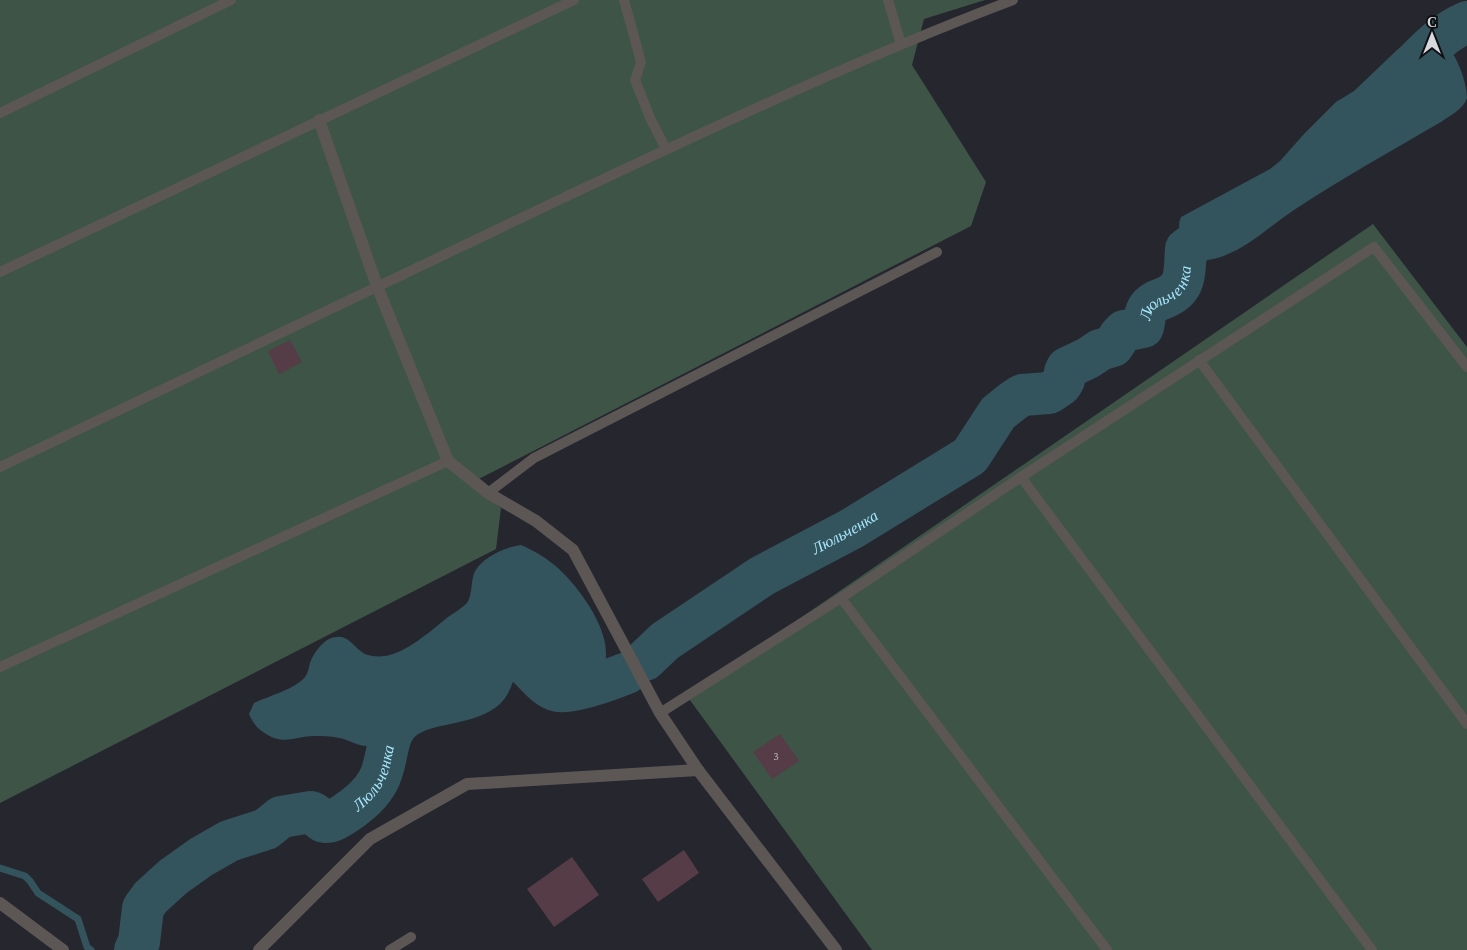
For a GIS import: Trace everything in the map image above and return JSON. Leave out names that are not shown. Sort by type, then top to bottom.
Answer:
[{"type":"street","points":[[319,120],[377,286],[448,462],[488,493],[536,521],[573,550],[660,713],[698,770],[836,950]]},
{"type":"street","points":[[259,950],[370,839],[467,784],[698,770]]},
{"type":"street","points":[[0,903],[63,950]]},
{"type":"lane","points":[[0,113],[231,0]]},
{"type":"lane","points":[[0,272],[574,0]]},
{"type":"lane","points":[[624,0],[642,62],[635,80],[651,120],[666,149]]},
{"type":"lane","points":[[888,0],[901,44]]},
{"type":"lane","points":[[0,467],[666,149],[901,44],[1013,0]]},
{"type":"lane","points":[[660,713],[841,598],[1021,477],[1374,247],[1467,367]]},
{"type":"lane","points":[[488,493],[534,458],[937,252]]},
{"type":"lane","points":[[1200,360],[1467,724]]},
{"type":"lane","points":[[0,667],[448,462]]},
{"type":"lane","points":[[1021,477],[1372,950]]},
{"type":"lane","points":[[841,598],[1107,950]]},
{"type":"lane","points":[[390,950],[411,937]]},
{"type":"green space","points":[[0,0],[985,0],[924,19],[912,65],[986,182],[971,226],[469,484],[501,508],[496,549],[0,803]]},
{"type":"green space","points":[[1373,224],[1467,347],[1467,950],[872,950],[687,696]]},
{"type":"water","points":[[1434,35],[1447,45],[1461,71],[1467,98],[1460,109],[1294,210],[1232,253],[1204,261],[1196,259],[1190,254],[1185,247],[1180,233],[1179,224],[1181,217],[1270,169],[1280,161],[1336,102],[1354,91],[1397,50],[1421,37]]},
{"type":"water","points":[[521,545],[550,562],[570,580],[582,595],[601,629],[606,646],[605,662],[598,676],[582,687],[567,690],[555,689],[545,683],[520,661],[512,658],[499,663],[490,684],[483,690],[465,698],[426,708],[404,718],[389,738],[373,745],[365,746],[326,736],[283,740],[263,732],[254,723],[249,714],[254,703],[288,689],[301,681],[308,672],[315,653],[329,639],[335,637],[345,638],[360,651],[374,656],[384,656],[401,651],[418,641],[467,603],[470,597],[473,577],[486,559],[507,548]]},
{"type":"building","points":[[290,340],[302,362],[279,374],[268,351]]},
{"type":"building","points":[[780,734],[799,761],[772,779],[753,752]]},
{"type":"building","points":[[684,850],[699,873],[658,902],[642,879]]},
{"type":"building","points":[[572,857],[599,895],[554,927],[527,889]]},
{"type":"waterway","name":"Люльченка","points":[[1399,78],[1439,40],[1467,22]]},
{"type":"waterway","name":"Люльченка","points":[[645,660],[665,641],[762,576],[851,529],[970,456],[998,413],[1013,401],[1022,395],[1049,393],[1061,385],[1067,368],[1100,350],[1113,346],[1124,331],[1143,327],[1149,306],[1172,294],[1181,284],[1186,249],[1233,216]]},
{"type":"waterway","name":"Люльченка","points":[[135,950],[139,942],[143,908],[151,897],[173,877],[201,857],[229,841],[266,829],[281,817],[311,812],[323,822],[328,822],[346,813],[364,799],[378,781],[382,773],[390,738],[399,723],[406,717],[425,708],[466,699],[484,690],[488,686],[496,667],[503,660],[509,658],[522,662],[551,689],[558,691],[583,688],[627,673]]},
{"type":"waterway","points":[[0,868],[25,876],[38,893],[78,919],[87,947],[91,950]]}]
